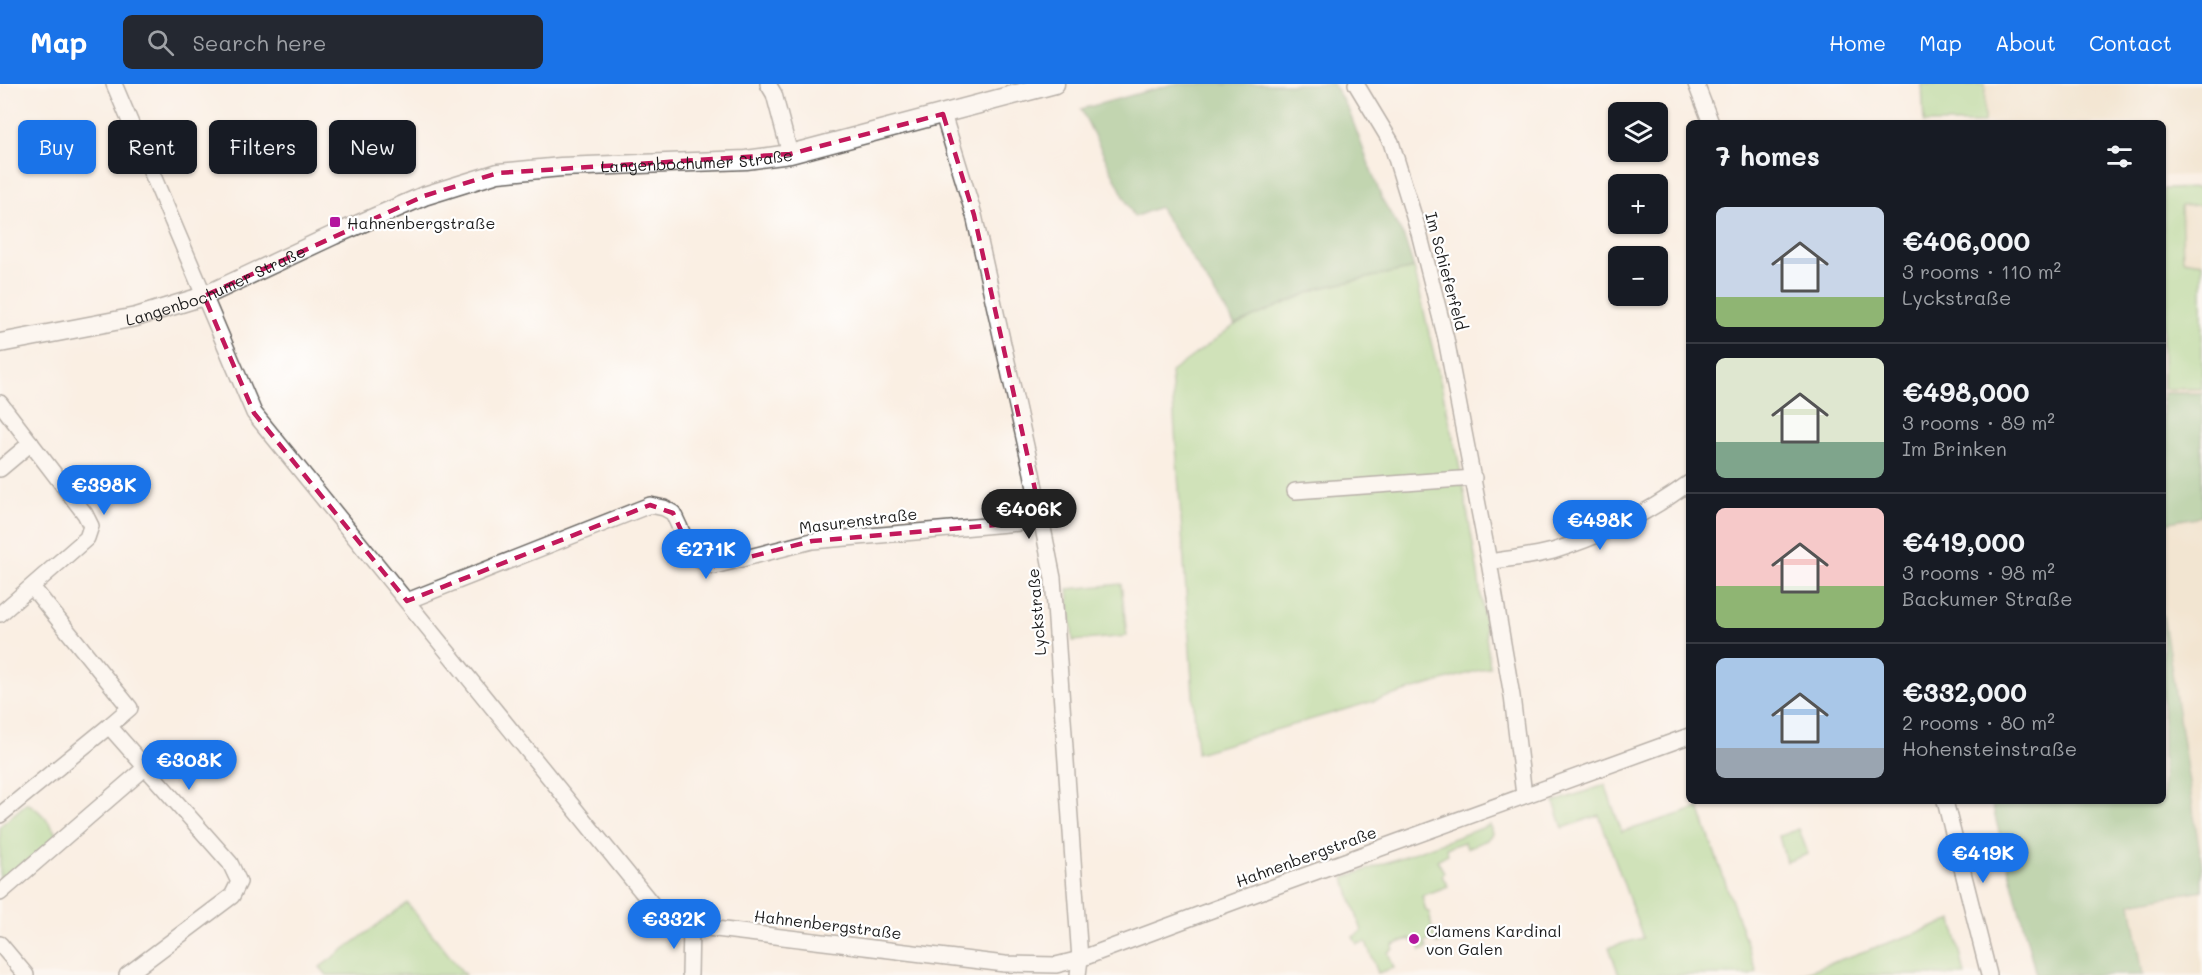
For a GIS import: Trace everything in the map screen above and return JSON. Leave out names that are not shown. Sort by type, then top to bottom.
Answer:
[{"type":"street","name":"Hahnenbergstraße","points":[[114,84],[254,413],[660,914],[691,926],[1005,964],[1056,965],[1080,959],[1686,737]]},
{"type":"street","points":[[768,84],[774,94],[790,154]]},
{"type":"street","name":"Langenbochumer Straße","points":[[0,343],[136,317],[204,296],[424,196],[498,173],[561,167],[746,160],[790,154],[1055,84]]},
{"type":"street","name":"Im Schieferfeld","points":[[1356,84],[1391,142],[1419,232],[1446,339],[1474,478],[1512,696],[1524,795]]},
{"type":"street","points":[[1696,84],[1710,120]]},
{"type":"street","name":"Lyckstraße","points":[[943,114],[974,215],[1053,578],[1080,959],[1078,975]]},
{"type":"street","points":[[0,404],[86,514],[91,526],[87,538],[0,614]]},
{"type":"street","points":[[0,469],[31,443]]},
{"type":"street","points":[[1295,491],[1474,478]]},
{"type":"street","points":[[1489,562],[1552,551],[1603,532],[1659,505],[1686,485]]},
{"type":"street","name":"Masurenstraße","points":[[407,601],[650,505],[673,513],[694,558],[714,566],[812,541],[1042,521]]},
{"type":"street","points":[[0,815],[130,708],[32,587]]},
{"type":"street","points":[[109,726],[230,863],[238,882],[232,896],[127,975]]},
{"type":"street","points":[[0,893],[146,767]]},
{"type":"street","points":[[1946,804],[1989,975]]},
{"type":"street","points":[[690,975],[691,926]]},
{"type":"street","points":[[0,944],[26,975]]},
{"type":"highlighted area","points":[[943,114],[974,215],[1042,521],[812,541],[714,566],[694,558],[673,513],[650,505],[407,601],[254,413],[204,296],[424,196],[498,173],[790,154]]},
{"type":"shaded area","points":[[1985,84],[2202,84],[2202,175],[2166,176],[2166,120],[1984,120]]},
{"type":"shaded area","points":[[2202,205],[2202,263],[2183,261],[2181,206]]},
{"type":"shaded area","points":[[2166,389],[2202,389],[2202,975],[2050,975],[2161,804],[2166,804]]},
{"type":"green space","points":[[1173,84],[1333,84],[1349,111],[1382,199],[1404,237],[1414,268],[1320,288],[1235,325],[1159,207],[1134,217],[1081,109]]},
{"type":"green space","points":[[1922,84],[1985,84],[1984,120],[1924,120]]},
{"type":"green space","points":[[2202,188],[2202,205],[2181,206],[2183,260],[2202,263],[2202,389],[2166,389],[2166,189]]},
{"type":"green space","points":[[1414,268],[1458,458],[1478,573],[1490,667],[1197,753],[1171,372],[1235,325],[1320,288]]},
{"type":"green space","points":[[2166,393],[2202,393],[2202,516],[2166,522]]},
{"type":"green space","points":[[1121,584],[1127,636],[1073,641],[1068,589]]},
{"type":"green space","points":[[2166,633],[2202,867],[2202,890],[2131,903],[2143,975],[2036,975],[1992,804],[2166,804]]},
{"type":"green space","points":[[1605,785],[1622,832],[1699,808],[1757,972],[1750,975],[1619,975],[1609,947],[1643,938],[1599,815],[1563,828],[1554,802]]},
{"type":"green space","points":[[27,803],[45,817],[57,836],[0,885],[0,826]]},
{"type":"green space","points":[[1490,825],[1492,834],[1487,840],[1467,848],[1464,842],[1446,848],[1448,854],[1437,860],[1448,886],[1422,896],[1426,911],[1429,912],[1434,935],[1442,936],[1444,942],[1437,944],[1434,939],[1425,942],[1427,948],[1421,951],[1418,942],[1412,942],[1410,939],[1393,945],[1393,949],[1388,952],[1394,968],[1378,973],[1366,942],[1357,944],[1353,937],[1362,931],[1344,878]]},
{"type":"green space","points":[[1799,829],[1808,854],[1786,862],[1779,836]]},
{"type":"green space","points":[[407,903],[465,975],[327,975],[320,967]]},
{"type":"green space","points":[[1953,920],[1965,975],[1797,975]]},
{"type":"place","name":"Hahnenbergstraße","points":[[335,222]]},
{"type":"place","name":"Clamens Kardinal von Galen","points":[[1414,939]]}]
